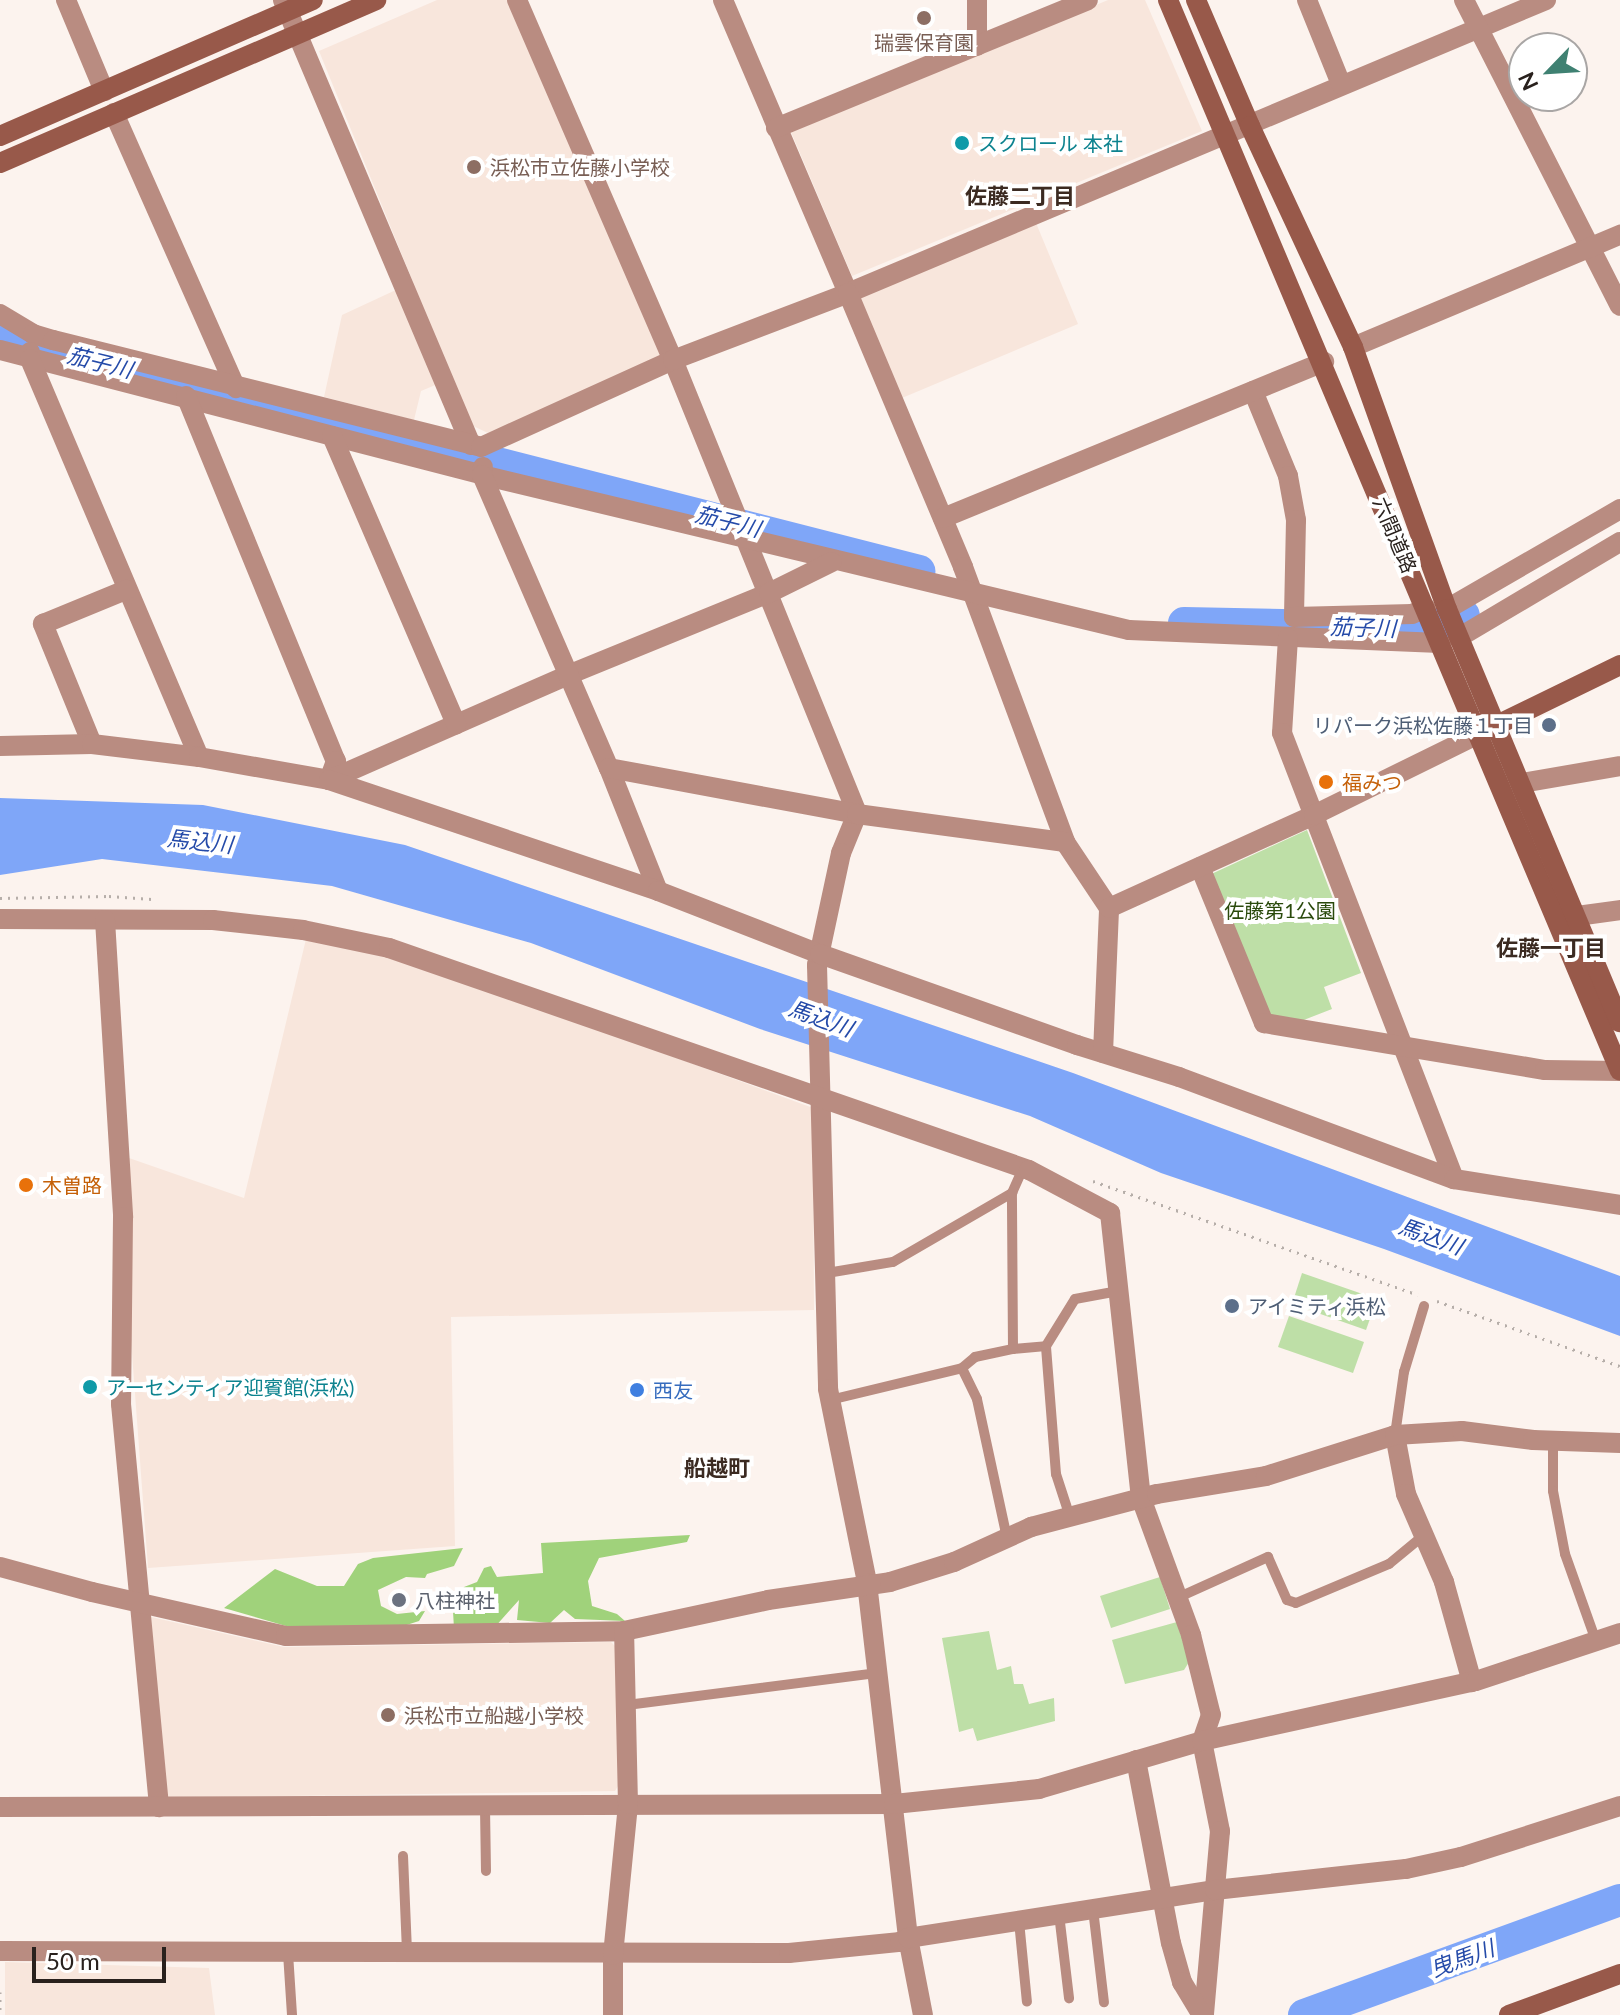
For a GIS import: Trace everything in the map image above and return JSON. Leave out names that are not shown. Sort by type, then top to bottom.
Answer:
[{"type":"street","points":[[66,0],[104,91]]},
{"type":"street","points":[[0,136],[286,6],[313,0]]},
{"type":"street","points":[[0,163],[376,0]]},
{"type":"street","points":[[517,0],[748,539],[857,814],[841,853],[818,959],[830,1400],[867,1583],[908,1938],[923,2015]]},
{"type":"street","points":[[723,0],[963,567],[1065,842],[1109,908],[1103,1053]]},
{"type":"street","points":[[977,0],[977,46]]},
{"type":"street","points":[[776,128],[1088,0]]},
{"type":"street","name":"六間道路","points":[[1168,0],[1433,609],[1497,725],[1620,1022]]},
{"type":"street","name":"六間道路","points":[[1196,0],[1250,126],[1353,347],[1433,609]]},
{"type":"street","points":[[1307,0],[1341,84]]},
{"type":"street","points":[[1464,0],[1620,306]]},
{"type":"street","points":[[0,314],[33,334],[479,448],[673,360],[848,293],[1546,0]]},
{"type":"street","points":[[286,6],[479,448],[482,475],[609,768],[658,891]]},
{"type":"street","points":[[114,113],[236,388]]},
{"type":"street","points":[[1353,347],[1620,235]]},
{"type":"street","points":[[33,334],[30,359],[199,757]]},
{"type":"street","points":[[0,350],[832,562],[1129,630],[1288,638],[1449,641],[1620,542]]},
{"type":"street","points":[[943,518],[1324,362]]},
{"type":"street","points":[[1253,391],[1288,476],[1296,520],[1294,617],[1412,614],[1433,609],[1620,509]]},
{"type":"street","points":[[186,396],[336,761],[329,780]]},
{"type":"street","points":[[332,436],[456,724]]},
{"type":"street","points":[[329,780],[568,675],[769,593],[832,562]]},
{"type":"street","points":[[92,744],[43,624],[126,590]]},
{"type":"street","points":[[1288,638],[1282,733],[1454,1179]]},
{"type":"street","name":"六間道路","points":[[1449,641],[1479,735],[1620,1071]]},
{"type":"street","points":[[1109,908],[1314,815],[1620,665]]},
{"type":"street","points":[[0,746],[92,744],[199,757],[329,780],[658,891],[818,959],[1179,1077],[1454,1179],[1620,1205]]},
{"type":"street","points":[[1522,783],[1620,766]]},
{"type":"street","points":[[609,768],[857,814],[1065,842]]},
{"type":"street","points":[[1200,867],[1264,1023],[1545,1070],[1620,1071]]},
{"type":"street","points":[[1577,916],[1620,910]]},
{"type":"street","points":[[0,919],[213,920],[303,930],[389,948],[823,1091],[1023,1168],[1110,1213],[1141,1498],[1191,1635],[1211,1715],[1202,1741],[1220,1831],[1203,2015]]},
{"type":"street","points":[[105,920],[123,1217],[121,1404],[159,1807]]},
{"type":"street","points":[[0,1567],[286,1636],[624,1631],[768,1600],[890,1582],[954,1562],[1007,1538],[1070,1517],[1141,1498],[1266,1476],[1395,1435],[1462,1431],[1553,1441],[1620,1443]]},
{"type":"street","points":[[1395,1435],[1406,1494],[1444,1582],[1472,1682]]},
{"type":"street","points":[[613,2015],[613,1955],[628,1804],[624,1631]]},
{"type":"street","points":[[0,1807],[485,1808],[628,1804],[894,1804],[1039,1789],[1202,1741],[1472,1682],[1620,1633]]},
{"type":"street","points":[[1136,1760],[1161,1898],[1182,1982],[1203,2015]]},
{"type":"street","points":[[0,1951],[613,1955],[789,1953],[900,1942],[908,1938],[1215,1890],[1406,1869],[1461,1857],[1620,1806]]},
{"type":"street","points":[[1514,2014],[1620,1974]]},
{"type":"lane","points":[[1013,1349],[1012,1193],[1023,1168]]},
{"type":"lane","points":[[827,1273],[893,1262],[1012,1193]]},
{"type":"lane","points":[[1070,1517],[1056,1474],[1046,1346],[1075,1299],[1118,1291]]},
{"type":"lane","points":[[1395,1435],[1404,1372],[1424,1306]]},
{"type":"lane","points":[[830,1400],[962,1368],[975,1357],[1046,1346]]},
{"type":"lane","points":[[962,1368],[977,1399],[1007,1538]]},
{"type":"lane","points":[[1553,1441],[1553,1491],[1565,1554],[1596,1641]]},
{"type":"lane","points":[[1177,1598],[1268,1557],[1287,1600],[1296,1603],[1389,1564],[1424,1535]]},
{"type":"lane","points":[[627,1705],[876,1673]]},
{"type":"lane","points":[[485,1808],[486,1871]]},
{"type":"lane","points":[[403,1856],[407,1954]]},
{"type":"lane","points":[[1093,1909],[1104,2002]]},
{"type":"lane","points":[[1059,1914],[1069,1998]]},
{"type":"lane","points":[[1019,1921],[1027,2002]]},
{"type":"lane","points":[[288,1953],[292,2015]]},
{"type":"path","points":[[1089,1179],[1620,1366]]},
{"type":"path","points":[[0,1992],[0,2015]]},
{"type":"shaded area","name":"浜松市立佐藤小学校","points":[[437,0],[509,0],[665,359],[488,433],[471,425],[452,378],[421,391],[414,420],[324,397],[342,315],[413,282],[319,51]]},
{"type":"shaded area","points":[[1108,0],[1145,0],[1202,131],[852,276],[791,132]]},
{"type":"shaded area","points":[[1036,223],[1078,324],[902,398],[860,297]]},
{"type":"shaded area","points":[[307,935],[397,955],[813,1108],[814,1310],[451,1317],[455,1546],[148,1568],[128,1300],[129,1158],[244,1198]]},
{"type":"shaded area","name":"浜松市立船越小学校","points":[[151,1617],[284,1647],[611,1642],[618,1649],[621,1781],[615,1791],[163,1798]]},
{"type":"shaded area","points":[[5,1962],[209,1968],[215,2015],[5,2015]]},
{"type":"green space","name":"佐藤第1公園","points":[[1307,830],[1361,973],[1324,987],[1332,1009],[1296,1023],[1266,1018],[1207,876]]},
{"type":"green space","points":[[1302,1273],[1377,1299],[1366,1330],[1292,1304]]},
{"type":"green space","points":[[1289,1316],[1364,1342],[1353,1373],[1278,1347]]},
{"type":"green space","points":[[690,1535],[687,1542],[599,1558],[588,1581],[592,1606],[617,1614],[625,1621],[575,1619],[564,1610],[550,1623],[517,1620],[519,1600],[494,1628],[454,1629],[453,1611],[464,1587],[477,1582],[484,1568],[491,1566],[497,1577],[543,1573],[541,1543]]},
{"type":"green space","points":[[463,1548],[454,1566],[427,1574],[425,1578],[406,1577],[378,1590],[381,1606],[397,1614],[425,1611],[419,1621],[391,1630],[286,1626],[224,1608],[275,1569],[317,1586],[344,1586],[358,1564],[373,1558]]},
{"type":"green space","points":[[1160,1577],[1170,1609],[1111,1628],[1100,1596]]},
{"type":"green space","points":[[1177,1622],[1189,1662],[1184,1670],[1125,1684],[1112,1640]]},
{"type":"green space","points":[[989,1631],[997,1670],[1011,1666],[1014,1684],[1023,1684],[1029,1704],[1054,1698],[1055,1721],[977,1741],[973,1728],[959,1732],[942,1638]]},
{"type":"water","name":"馬込川","points":[[0,798],[203,805],[405,845],[1073,1073],[1620,1276],[1620,1336],[1384,1249],[1161,1173],[1030,1116],[760,1029],[531,943],[332,886],[102,859],[0,875]]},
{"type":"waterway","name":"茄子川","points":[[0,336],[919,571]]},
{"type":"waterway","name":"茄子川","points":[[1184,623],[1428,628],[1464,615]]},
{"type":"waterway","name":"曳馬川","points":[[1304,2015],[1620,1900]]},
{"type":"place","name":"瑞雲保育園","points":[[924,18]]},
{"type":"place","name":"スクロール 本社","points":[[962,143]]},
{"type":"place","name":"浜松市立佐藤小学校","points":[[474,167]]},
{"type":"place","name":"リパーク浜松佐藤１丁目","points":[[1549,725]]},
{"type":"place","name":"福みつ","points":[[1326,782]]},
{"type":"place","name":"木曽路","points":[[26,1185]]},
{"type":"place","name":"アイミティ浜松","points":[[1232,1306]]},
{"type":"place","name":"アーセンティア迎賓館(浜松)","points":[[90,1387]]},
{"type":"place","name":"西友","points":[[637,1390]]},
{"type":"place","name":"八柱神社","points":[[399,1600]]},
{"type":"place","name":"浜松市立船越小学校","points":[[388,1715]]},
{"type":"district","name":"佐藤二丁目","points":[[1020,196]]},
{"type":"district","name":"佐藤一丁目","points":[[1551,948]]},
{"type":"district","name":"船越町","points":[[717,1468]]}]
